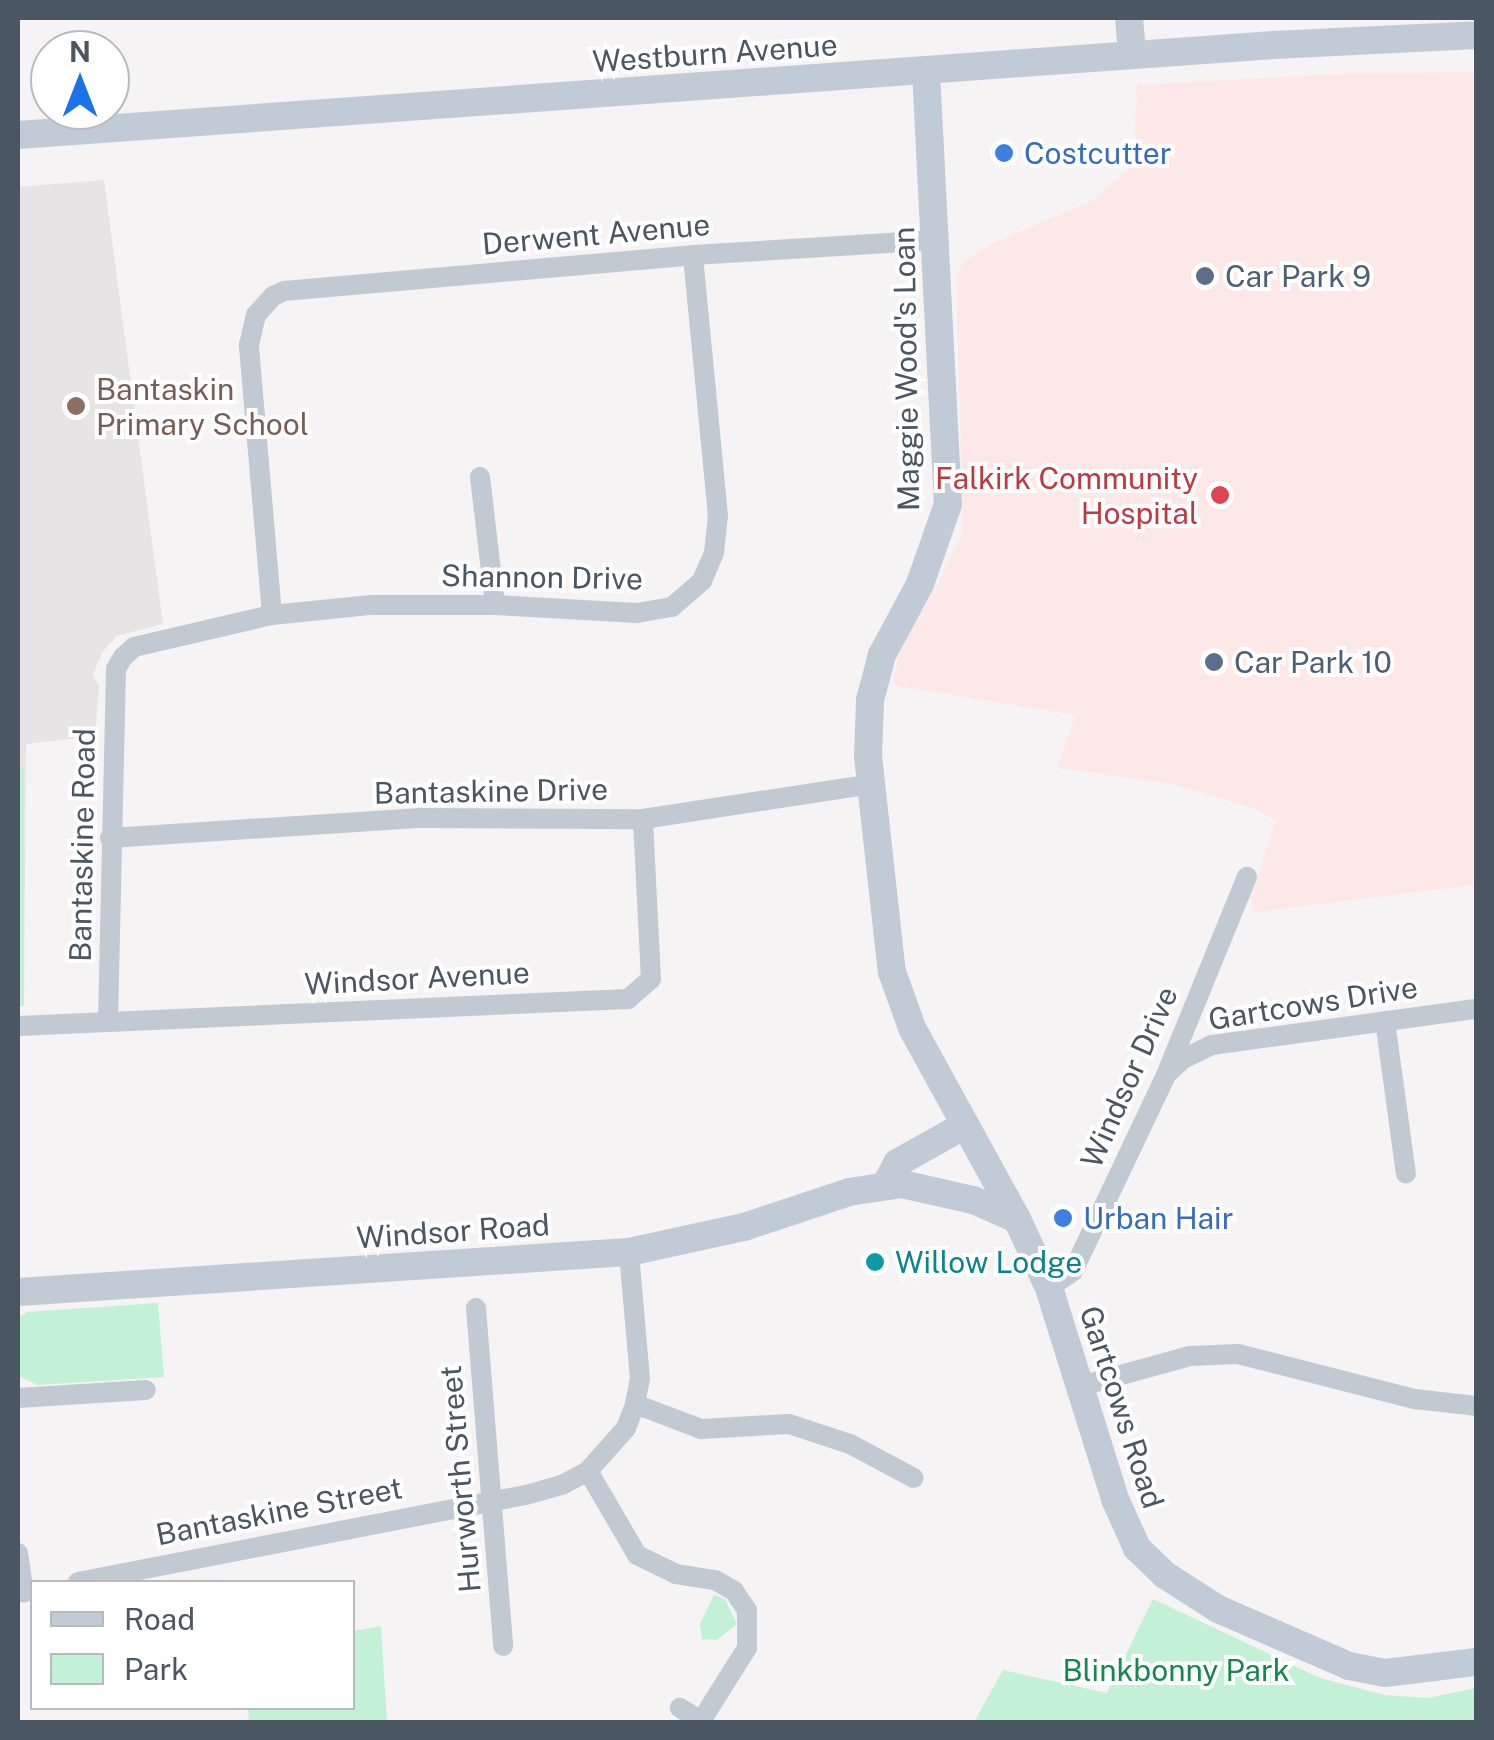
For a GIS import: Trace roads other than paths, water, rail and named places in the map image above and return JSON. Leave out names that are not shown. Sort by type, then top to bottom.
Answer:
[{"type":"street","points":[[1129,18],[1132,56]]},
{"type":"street","name":"Westburn Avenue","points":[[18,135],[1476,35]]},
{"type":"street","name":"Maggie Wood's Loan","points":[[926,71],[948,504],[932,556],[896,622],[878,670],[870,700],[870,784],[892,972],[912,1028],[1017,1219]]},
{"type":"street","name":"Derwent Avenue","points":[[272,615],[249,345],[264,304],[284,291],[693,256],[937,240]]},
{"type":"street","name":"Shannon Drive","points":[[116,669],[134,646],[272,615],[372,604],[495,604],[638,613],[672,606],[702,581],[714,552],[718,516],[693,256]]},
{"type":"street","points":[[480,477],[495,604]]},
{"type":"street","name":"Bantaskine Road","points":[[108,1022],[116,669]]},
{"type":"street","name":"Bantaskine Drive","points":[[110,838],[421,818],[642,819],[870,784]]},
{"type":"street","name":"Windsor Avenue","points":[[18,1026],[628,999],[651,979],[642,819]]},
{"type":"street","name":"Windsor Drive","points":[[1048,1288],[1073,1271],[1166,1075],[1246,877]]},
{"type":"street","name":"Gartcows Drive","points":[[1166,1075],[1183,1059],[1212,1045],[1476,1010]]},
{"type":"street","points":[[1385,1021],[1406,1174]]},
{"type":"street","points":[[885,1186],[897,1163],[964,1125]]},
{"type":"street","name":"Windsor Road","points":[[18,1292],[629,1252],[699,1239],[849,1192],[885,1186],[933,1188],[1017,1219]]},
{"type":"street","name":"Gartcows Road","points":[[1017,1219],[1048,1288],[1124,1521],[1137,1548],[1165,1575],[1218,1608],[1349,1666],[1386,1673],[1476,1662]]},
{"type":"street","points":[[629,1252],[640,1379],[636,1404],[626,1428],[588,1471],[622,1536],[638,1555],[676,1574],[715,1580],[734,1592],[747,1610],[747,1648],[701,1721],[680,1708]]},
{"type":"street","name":"Hurworth Street","points":[[476,1308],[503,1646]]},
{"type":"street","points":[[1081,1386],[1190,1356],[1238,1354],[1415,1399],[1476,1406]]},
{"type":"street","points":[[18,1398],[146,1390]]},
{"type":"street","points":[[636,1404],[701,1430],[789,1424],[850,1444],[914,1478]]},
{"type":"street","name":"Bantaskine Street","points":[[88,1580],[562,1486],[588,1471]]},
{"type":"street","points":[[18,1553],[24,1593]]},
{"type":"place","name":"Costcutter","points":[[1004,153]]},
{"type":"place","name":"Car Park 9","points":[[1205,276]]},
{"type":"place","name":"Bantaskin Primary School","points":[[76,406]]},
{"type":"place","name":"Falkirk Community Hospital","points":[[1220,495]]},
{"type":"place","name":"Car Park 10","points":[[1214,662]]},
{"type":"place","name":"Urban Hair","points":[[1063,1218]]},
{"type":"place","name":"Willow Lodge","points":[[875,1262]]},
{"type":"park label","name":"Blinkbonny Park","points":[[1176,1670]]}]
